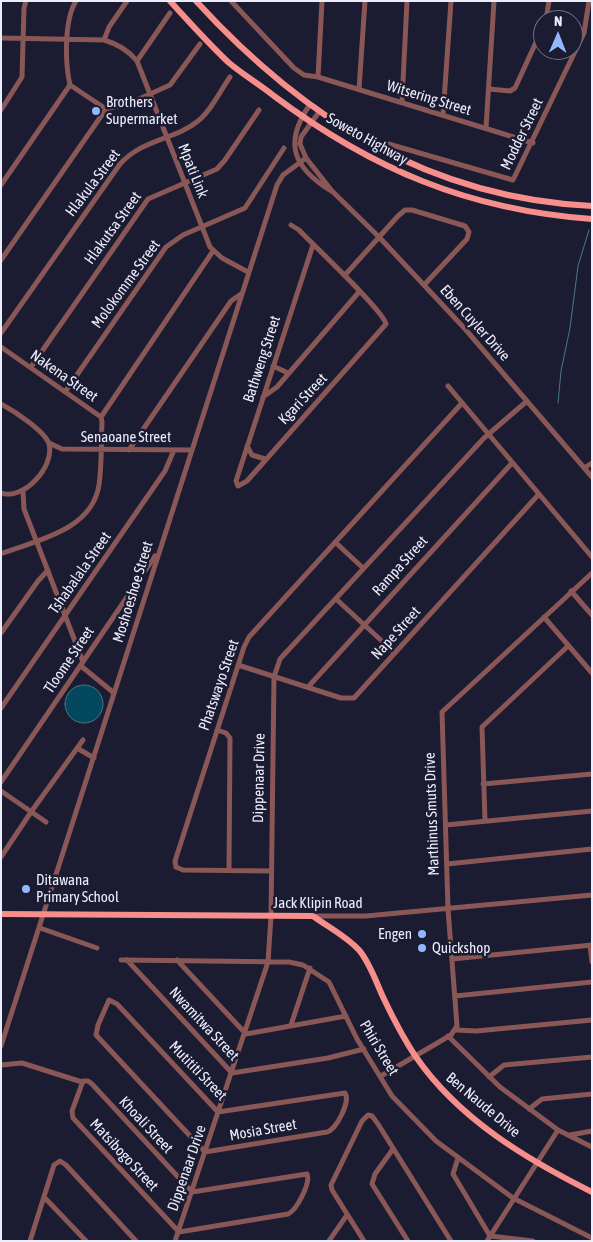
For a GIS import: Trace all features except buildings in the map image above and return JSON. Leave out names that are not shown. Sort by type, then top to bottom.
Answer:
[{"type":"main road","name":"Soweto Highway","points":[[170,1],[229,62],[302,116],[374,161],[442,190],[511,208],[592,218]]},
{"type":"main road","name":"Soweto Highway","points":[[196,1],[260,66],[309,106],[378,148],[451,179],[515,196],[592,206]]},
{"type":"main road","name":"Jack Klipin Road","points":[[1,914],[313,916]]},
{"type":"main road","name":"Ben Naude Drive","points":[[313,916],[350,942],[364,957],[390,1013],[416,1056],[437,1084],[459,1105],[535,1163],[592,1192]]},
{"type":"street","points":[[1,110],[22,77],[24,8],[26,1]]},
{"type":"street","points":[[1,185],[70,85],[68,18],[76,1]]},
{"type":"street","points":[[1,38],[104,40],[109,27],[127,1]]},
{"type":"street","name":"Witsering Street","points":[[231,1],[294,68],[304,75],[318,77],[359,89],[533,143]]},
{"type":"street","points":[[318,77],[322,1]]},
{"type":"street","points":[[359,89],[365,1]]},
{"type":"street","points":[[402,102],[407,1]]},
{"type":"street","points":[[444,115],[451,1]]},
{"type":"street","points":[[486,128],[494,1]]},
{"type":"street","name":"Modder Street","points":[[385,143],[510,181],[516,178],[584,34],[589,1]]},
{"type":"street","points":[[137,61],[170,13]]},
{"type":"street","name":"Mpati Link","points":[[104,40],[124,48],[137,61],[202,228],[213,251]]},
{"type":"street","points":[[70,85],[106,109],[119,107],[150,95],[174,82],[200,44]]},
{"type":"street","points":[[489,88],[510,91],[515,88],[533,48]]},
{"type":"street","name":"Hlakula Street","points":[[1,333],[120,164],[129,154],[141,147],[199,121],[230,77]]},
{"type":"street","points":[[299,162],[294,143],[302,116],[309,106]]},
{"type":"street","points":[[1,260],[106,109]]},
{"type":"street","name":"Hlakutsa Street","points":[[31,368],[142,205],[157,193],[221,165],[259,110]]},
{"type":"street","points":[[306,158],[300,140],[318,112]]},
{"type":"street","name":"Molokomme Street","points":[[65,392],[166,247],[174,240],[244,208],[284,148]]},
{"type":"street","name":"Moshoeshoe Street","points":[[1,1046],[94,758],[158,551],[279,181],[306,158]]},
{"type":"street","name":"Eben Cuyler Drive","points":[[306,158],[332,191],[424,285],[592,477]]},
{"type":"street","name":"Eben Cuyler Drive","points":[[299,162],[313,177],[332,191]]},
{"type":"street","points":[[345,276],[398,216],[407,209],[468,228],[467,239],[424,285]]},
{"type":"street","points":[[263,397],[277,387],[359,292],[345,276],[291,225]]},
{"type":"street","name":"Bathweng Street","points":[[236,481],[313,245]]},
{"type":"street","points":[[101,417],[213,251],[248,272]]},
{"type":"street","name":"Kgari Street","points":[[236,481],[238,485],[242,486],[385,328],[386,321],[359,292]]},
{"type":"street","points":[[129,450],[231,301],[241,294]]},
{"type":"street","name":"Nakena Street","points":[[1,347],[101,417],[99,486],[82,517],[72,526],[2,553]]},
{"type":"street","points":[[273,366],[288,373]]},
{"type":"street","points":[[448,386],[592,557]]},
{"type":"street","name":"Dippenaar Drive","points":[[175,1241],[246,1034],[268,962],[271,916],[274,677],[280,659],[488,434],[527,401]]},
{"type":"street","name":"Phatswayo Street","points":[[271,871],[183,870],[176,867],[175,861],[238,665],[249,637],[462,403]]},
{"type":"street","points":[[1,404],[40,431],[49,443],[49,454],[37,477],[23,491],[13,494],[1,493]]},
{"type":"street","name":"Senaoane Street","points":[[49,443],[62,449]]},
{"type":"street","points":[[247,445],[252,456],[266,459]]},
{"type":"street","name":"Senaoane Street","points":[[49,454],[62,449],[191,450]]},
{"type":"street","name":"Tshabalala Street","points":[[1,708],[165,471],[174,450]]},
{"type":"street","name":"Rampa Street","points":[[308,687],[512,463]]},
{"type":"street","points":[[584,468],[592,463]]},
{"type":"street","points":[[23,491],[24,509]]},
{"type":"street","points":[[13,494],[24,509],[66,616],[82,664],[114,693]]},
{"type":"street","name":"Nape Street","points":[[238,665],[342,698],[354,698],[539,494]]},
{"type":"street","points":[[335,542],[363,568]]},
{"type":"street","name":"Tloome Street","points":[[1,782],[158,551]]},
{"type":"street","points":[[1,633],[48,570]]},
{"type":"street","name":"Marthinus Smuts Drive","points":[[456,1030],[448,908],[442,712],[447,705],[592,573]]},
{"type":"street","points":[[571,591],[592,615]]},
{"type":"street","points":[[336,599],[395,653]]},
{"type":"street","points":[[544,617],[592,673]]},
{"type":"street","points":[[485,821],[482,727],[568,646]]},
{"type":"street","points":[[217,730],[230,738],[229,870]]},
{"type":"street","points":[[1,857],[83,740]]},
{"type":"street","points":[[77,748],[94,758]]},
{"type":"street","points":[[483,784],[592,774]]},
{"type":"street","points":[[1,791],[46,822]]},
{"type":"street","points":[[446,825],[592,811]]},
{"type":"street","points":[[447,864],[592,849]]},
{"type":"street","name":"Jack Klipin Road","points":[[313,916],[366,916],[592,895]]},
{"type":"street","points":[[40,928],[97,948]]},
{"type":"street","points":[[452,959],[591,945],[592,962]]},
{"type":"street","name":"Phiri Street","points":[[124,960],[294,962],[310,968],[329,982],[364,1049],[403,1108],[458,1158],[513,1198],[592,1238]]},
{"type":"street","name":"Nwamitwa Street","points":[[124,960],[232,1073],[328,1058],[364,1049]]},
{"type":"street","points":[[177,960],[246,1034],[346,1016]]},
{"type":"street","points":[[291,1025],[310,968]]},
{"type":"street","points":[[455,996],[592,982]]},
{"type":"street","name":"Mutititi Street","points":[[206,1152],[96,1035],[106,1005],[110,1000],[118,1004],[218,1112],[344,1092],[348,1096],[347,1101]]},
{"type":"street","points":[[381,1076],[456,1030],[476,1031],[592,1020]]},
{"type":"street","points":[[1,1023],[8,1025]]},
{"type":"street","points":[[448,1036],[489,1077],[529,1109],[558,1130],[592,1147]]},
{"type":"street","points":[[489,1077],[504,1065],[592,1057]]},
{"type":"street","name":"Khoali Street","points":[[1,1065],[22,1064],[82,1082],[88,1081],[192,1192]]},
{"type":"street","name":"Matsibogo Street","points":[[82,1082],[72,1116],[179,1232]]},
{"type":"street","points":[[529,1109],[540,1099],[592,1094]]},
{"type":"street","name":"Mosia Street","points":[[206,1152],[331,1131],[347,1101]]},
{"type":"street","points":[[364,1241],[331,1185],[362,1121],[368,1116],[374,1118],[451,1241]]},
{"type":"street","points":[[488,1238],[558,1130]]},
{"type":"street","points":[[570,1135],[592,1131]]},
{"type":"street","points":[[393,1149],[375,1174],[372,1184],[408,1241]]},
{"type":"street","points":[[458,1158],[453,1174],[488,1238]]},
{"type":"street","points":[[30,1241],[54,1165],[60,1161],[66,1165],[136,1241]]},
{"type":"street","points":[[179,1232],[291,1213],[308,1180],[308,1175],[300,1174],[192,1192]]},
{"type":"street","points":[[44,1197],[86,1241]]},
{"type":"street","points":[[329,1241],[347,1215]]},
{"type":"street","points":[[488,1238],[533,1241]]},
{"type":"water","points":[[84,685],[97,691],[103,704],[97,717],[84,723],[71,717],[65,704],[71,691]]},
{"type":"waterway","points":[[558,403],[561,371],[570,328],[578,266],[589,230]]},
{"type":"place","name":"Brothers Supermarket","points":[[96,111]]},
{"type":"place","name":"Ditawana Primary School","points":[[26,889]]},
{"type":"place","name":"Engen","points":[[422,934]]},
{"type":"place","name":"Quickshop","points":[[422,948]]}]
